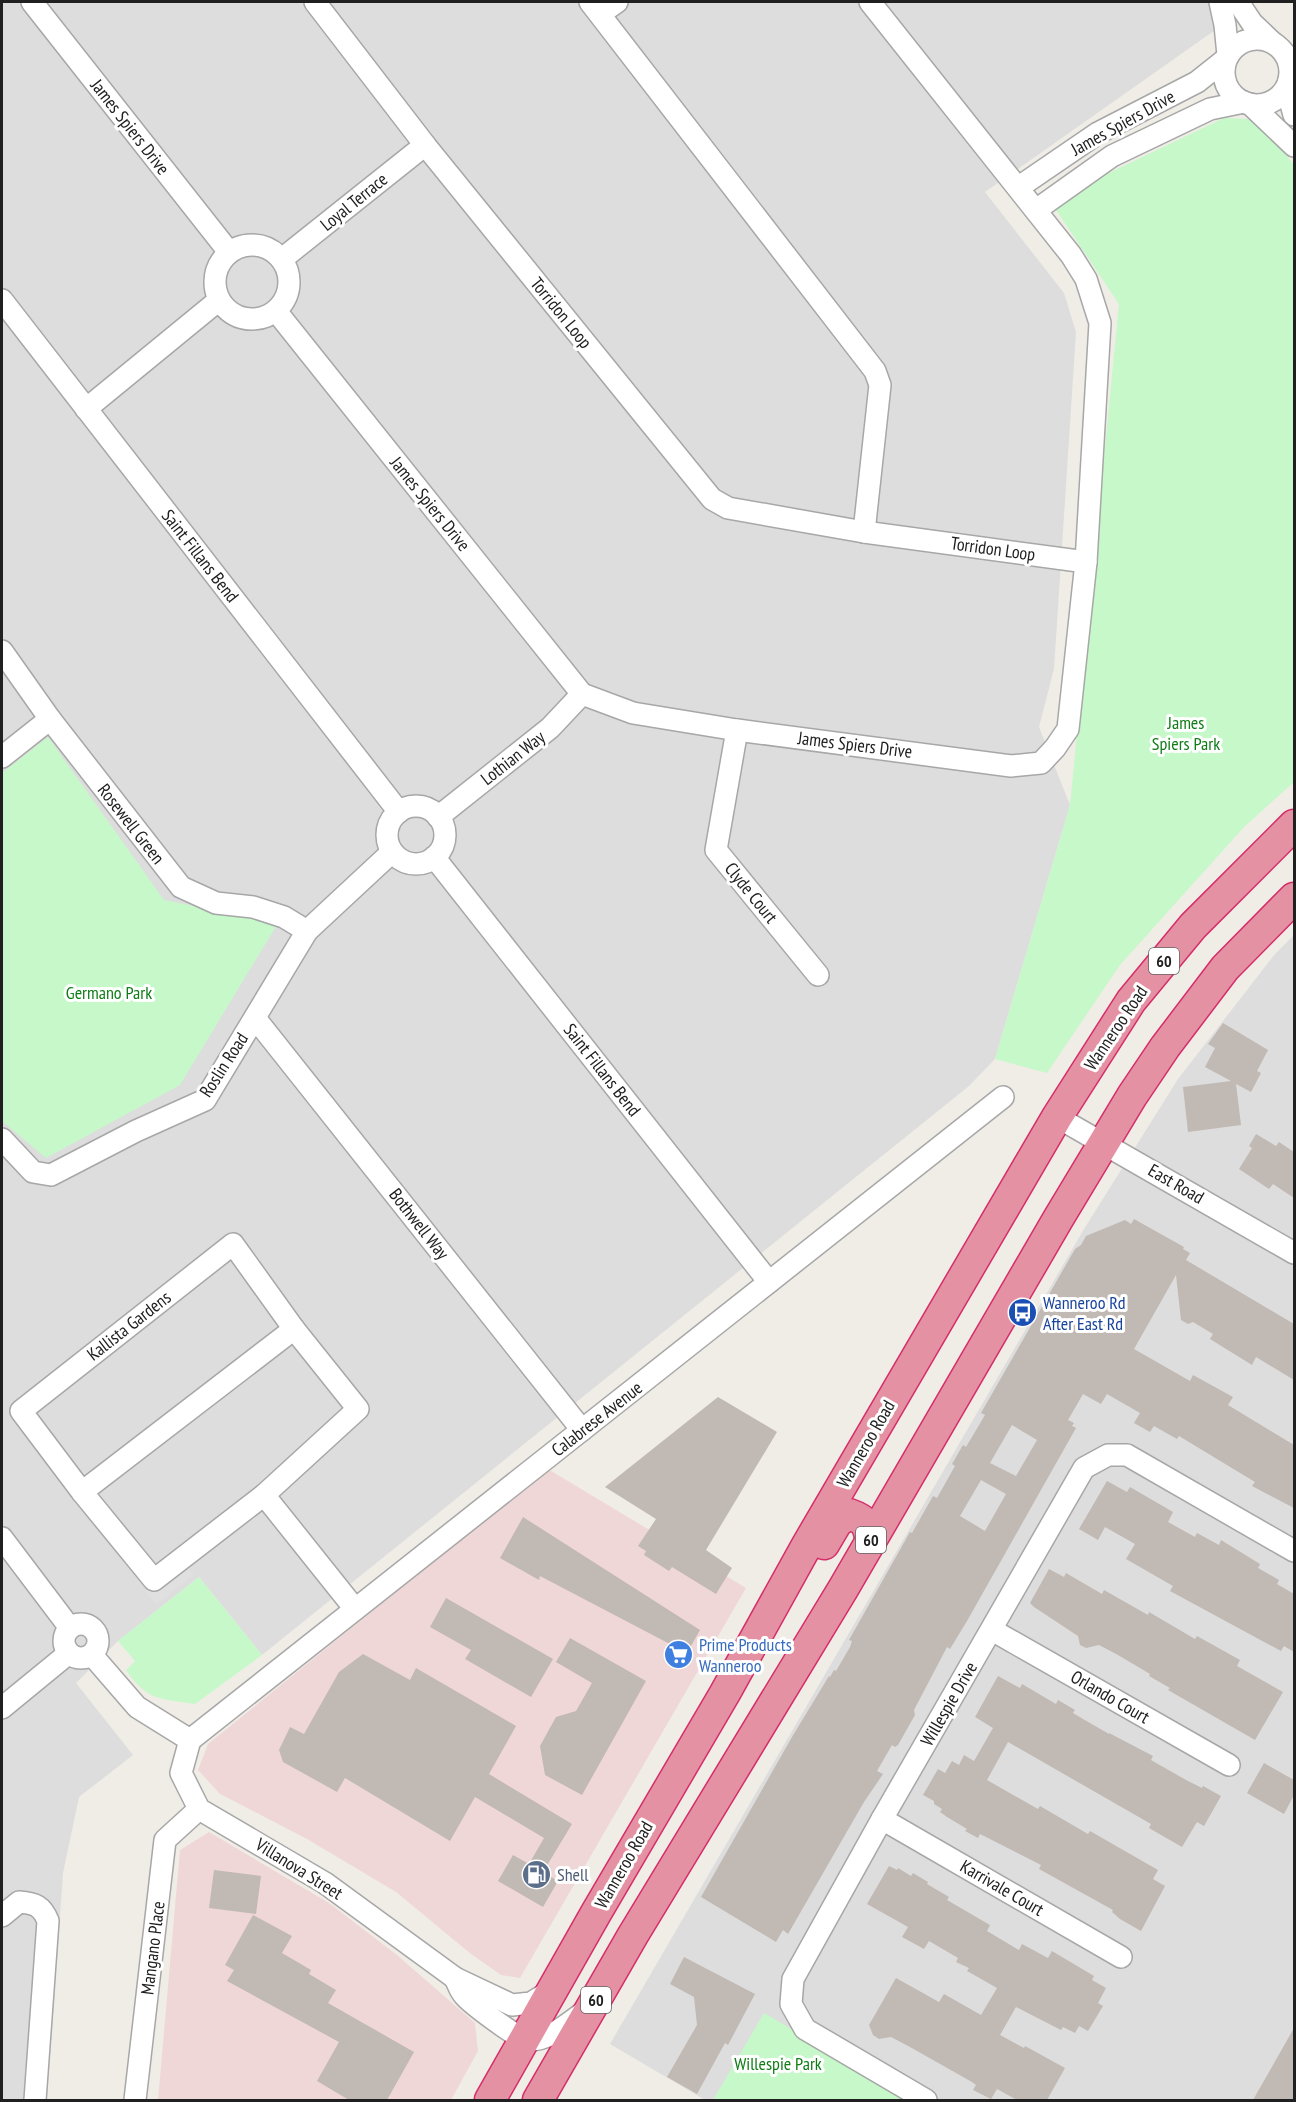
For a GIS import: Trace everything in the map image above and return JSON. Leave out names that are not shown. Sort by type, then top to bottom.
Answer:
[{"type":"highway","name":"Wanneroo Road","points":[[490,2100],[513,2032],[553,1989],[807,1545],[1057,1117],[1131,1001],[1193,926],[1294,825]]},
{"type":"highway","name":"60","points":[[538,2100],[1104,1143],[1165,1047],[1225,968],[1294,898]]},
{"type":"highway","name":"60","points":[[724,1693],[759,1654],[837,1522],[849,1514],[861,1518],[868,1525],[871,1540]]},
{"type":"street","name":"James Spiers Drive","points":[[32,2],[229,252]]},
{"type":"street","name":"Torridon Loop","points":[[315,2],[425,145],[712,499],[728,508],[864,532],[1086,562]]},
{"type":"street","points":[[617,2],[595,8],[875,372],[880,385],[864,532]]},
{"type":"street","name":"James Spiers Drive","points":[[276,311],[582,694],[633,713],[737,730],[1011,766],[1041,763],[1068,729],[1086,562],[1100,323],[1086,279],[1019,187],[870,2]]},
{"type":"street","points":[[1220,2],[1225,25],[1227,57],[1224,70],[1227,87],[1234,96],[1247,103],[1294,146]]},
{"type":"street","points":[[1238,2],[1252,23],[1281,50],[1290,70],[1283,92],[1274,100],[1262,104],[1247,103]]},
{"type":"street","points":[[1227,57],[1237,45],[1248,40],[1261,39],[1273,43]]},
{"type":"street","name":"James Spiers Drive","points":[[1019,187],[1098,133],[1197,82],[1227,57]]},
{"type":"street","points":[[1288,80],[1294,116]]},
{"type":"street","name":"James Spiers Drive","points":[[1036,210],[1112,156],[1210,109],[1247,103]]},
{"type":"street","name":"Loyal Terrace","points":[[282,259],[425,145]]},
{"type":"street","points":[[254,244],[266,247],[282,259],[288,271],[290,284],[287,296],[276,311],[264,317],[251,319],[239,317],[227,310],[219,300],[215,287],[215,274],[220,262],[229,252],[241,246],[254,244]]},
{"type":"street","name":"Saint Fillans Bend","points":[[2,300],[399,812]]},
{"type":"street","points":[[86,409],[219,300]]},
{"type":"street","name":"Rosewell Green","points":[[2,651],[50,719],[181,887],[216,903],[254,907],[284,917],[307,931]]},
{"type":"street","name":"Lothian Way","points":[[438,817],[550,728],[582,694]]},
{"type":"street","points":[[2,757],[50,719]]},
{"type":"street","name":"Clyde Court","points":[[737,730],[716,850],[818,975]]},
{"type":"street","points":[[418,806],[428,809],[438,817],[443,826],[445,836],[443,846],[426,863],[406,862],[392,852],[387,833],[389,824],[399,812],[408,807],[418,806]]},
{"type":"street","name":"Roslin Road","points":[[2,1139],[33,1172],[51,1175],[136,1131],[205,1100],[307,931],[392,852]]},
{"type":"street","name":"Saint Fillans Bend","points":[[434,857],[770,1282]]},
{"type":"street","name":"Bothwell Way","points":[[255,1018],[582,1430]]},
{"type":"street","name":"Calabrese Avenue","points":[[190,1740],[1003,1097]]},
{"type":"street","name":"East Road","points":[[1057,1117],[1294,1253]]},
{"type":"street","name":"Kallista Gardens","points":[[233,1244],[294,1329],[358,1409],[264,1496],[154,1580],[82,1492],[21,1411],[233,1244]]},
{"type":"street","points":[[82,1492],[294,1329]]},
{"type":"street","name":"Willespie Drive","points":[[926,2100],[805,2029],[791,2004],[793,1979],[882,1819],[1084,1468],[1108,1455],[1127,1455],[1294,1551]]},
{"type":"street","points":[[264,1496],[355,1609]]},
{"type":"street","points":[[2,1538],[70,1628]]},
{"type":"street","points":[[82,1624],[93,1628],[99,1639],[96,1651],[80,1659],[69,1653],[64,1638],[70,1628],[82,1624]]},
{"type":"street","name":"Orlando Court","points":[[992,1630],[1229,1765]]},
{"type":"street","points":[[2,1708],[69,1653]]},
{"type":"street","points":[[92,1655],[137,1707],[190,1740],[181,1773],[198,1809]]},
{"type":"street","name":"Villanova Street","points":[[198,1809],[325,1883],[455,1978],[512,2005],[531,2003],[553,1989]]},
{"type":"street","name":"Mangano Place","points":[[135,2100],[165,1840],[198,1809]]},
{"type":"street","name":"Karrivale Court","points":[[882,1819],[1121,1957]]},
{"type":"street","points":[[2,1916],[19,1902],[33,1902],[43,1909],[48,1921],[35,2100]]},
{"type":"street","name":"Villanova Street","points":[[455,1978],[464,1996],[513,2032]]},
{"type":"street","points":[[513,2032],[539,2038],[560,2030],[592,2006]]},
{"type":"shaded area","points":[[2,2],[1255,2],[985,192],[1064,293],[1076,332],[1054,669],[1039,727],[1070,805],[995,1059],[969,1086],[262,1655],[199,1577],[118,1641],[76,1683],[133,1755],[79,1797],[63,1873],[47,2100],[2,2100]]},
{"type":"shaded area","points":[[1294,935],[1294,2100],[705,2100],[610,2044],[1084,1229],[1178,1079],[1275,954]]},
{"type":"shaded area","points":[[548,1469],[746,1588],[520,1978],[501,1975],[471,1954],[396,1892],[307,1839],[220,1794],[198,1770],[208,1744]]},
{"type":"shaded area","points":[[184,1562],[194,1575],[156,1605],[145,1591]]},
{"type":"shaded area","points":[[209,1832],[329,1903],[397,1955],[475,2023],[478,2051],[451,2100],[158,2100],[180,1850]]},
{"type":"green space","name":"James Spiers Park","points":[[1224,118],[1250,119],[1274,140],[1294,165],[1294,782],[1244,827],[1120,965],[1047,1073],[995,1059],[1070,805],[1119,304],[1050,201]]},
{"type":"green space","name":"Germano Park","points":[[48,737],[164,900],[278,923],[180,1085],[46,1158],[2,1121],[2,773]]},
{"type":"green space","points":[[199,1577],[262,1655],[195,1704],[156,1697],[141,1688],[126,1670],[135,1661],[118,1641]]},
{"type":"green space","name":"Willespie Park","points":[[764,2013],[913,2100],[713,2100]]},
{"type":"building","points":[[1223,1023],[1268,1050],[1257,1071],[1261,1073],[1251,1092],[1236,1084],[1241,1125],[1188,1132],[1183,1087],[1231,1081],[1205,1067],[1215,1048],[1208,1044]]},
{"type":"building","points":[[1256,1134],[1276,1146],[1279,1142],[1294,1152],[1294,1198],[1273,1184],[1269,1189],[1239,1169],[1252,1148],[1249,1146]]},
{"type":"building","points":[[1134,1219],[1184,1247],[1183,1249],[1190,1253],[1186,1260],[1294,1324],[1294,1380],[1256,1357],[1252,1365],[1210,1339],[1213,1334],[1193,1322],[1188,1324],[1181,1320],[1176,1275],[1134,1349],[1190,1381],[1193,1375],[1233,1397],[1228,1405],[1294,1445],[1294,1508],[1252,1486],[1255,1482],[1179,1436],[1177,1439],[1154,1426],[1150,1432],[1134,1423],[1140,1413],[1107,1394],[1101,1404],[1083,1394],[1068,1420],[1074,1423],[1072,1426],[1076,1428],[967,1621],[950,1649],[947,1647],[898,1745],[895,1747],[892,1745],[877,1771],[883,1774],[864,1802],[788,1934],[783,1930],[776,1942],[701,1897],[792,1737],[829,1676],[834,1670],[836,1671],[850,1647],[852,1641],[849,1640],[910,1532],[912,1533],[933,1496],[937,1498],[955,1466],[952,1464],[963,1445],[966,1447],[985,1415],[981,1413],[1075,1249],[1081,1245],[1086,1236],[1125,1220],[1131,1224]],"holes":[[[1012,1425],[1037,1440],[1016,1476],[990,1463]],[[981,1480],[1006,1494],[985,1531],[960,1516]]]},
{"type":"building","points":[[718,1397],[777,1432],[706,1550],[732,1568],[716,1594],[672,1567],[669,1571],[644,1555],[646,1551],[638,1546],[656,1519],[605,1487]]},
{"type":"building","points":[[1107,1481],[1127,1492],[1130,1487],[1173,1512],[1168,1522],[1195,1537],[1197,1533],[1219,1545],[1221,1540],[1260,1564],[1258,1568],[1279,1580],[1277,1584],[1294,1594],[1294,1652],[1284,1646],[1281,1651],[1170,1591],[1173,1586],[1126,1559],[1135,1544],[1105,1527],[1098,1540],[1079,1529]]},
{"type":"building","points":[[523,1517],[700,1630],[687,1653],[540,1576],[539,1580],[500,1558]]},
{"type":"building","points":[[1049,1569],[1064,1577],[1066,1573],[1102,1594],[1104,1590],[1148,1615],[1149,1612],[1195,1639],[1197,1636],[1240,1660],[1237,1666],[1283,1692],[1255,1740],[1168,1690],[1170,1688],[1118,1655],[1099,1645],[1086,1648],[1080,1645],[1078,1636],[1034,1607],[1030,1603]]},
{"type":"building","points":[[446,1598],[553,1659],[531,1697],[465,1659],[471,1650],[430,1627]]},
{"type":"building","points":[[570,1638],[646,1681],[582,1795],[545,1775],[540,1746],[556,1717],[576,1711],[592,1683],[556,1662]]},
{"type":"building","points":[[363,1654],[410,1680],[416,1668],[516,1726],[489,1774],[572,1824],[543,1872],[558,1881],[543,1907],[498,1881],[513,1855],[529,1864],[544,1838],[475,1797],[450,1841],[345,1778],[337,1792],[283,1762],[279,1750],[290,1727],[304,1734],[339,1672]]},
{"type":"building","points":[[998,1676],[1020,1688],[1022,1684],[1056,1704],[1058,1700],[1075,1710],[1073,1713],[1083,1719],[1153,1756],[1151,1760],[1221,1796],[1204,1826],[1197,1822],[1182,1847],[1149,1828],[1151,1824],[1008,1742],[987,1780],[1038,1809],[1040,1806],[1088,1834],[1090,1831],[1158,1870],[1153,1879],[1165,1886],[1141,1931],[1120,1919],[1112,1912],[1113,1910],[1039,1869],[1041,1865],[980,1834],[978,1838],[965,1831],[967,1829],[940,1812],[942,1809],[934,1804],[934,1801],[923,1795],[938,1769],[945,1773],[952,1761],[959,1765],[964,1755],[974,1761],[993,1728],[975,1717]]},
{"type":"building","points":[[1264,1763],[1294,1780],[1294,1795],[1284,1814],[1247,1793]]},
{"type":"building","points":[[889,1866],[897,1870],[898,1868],[911,1876],[913,1873],[928,1882],[927,1884],[949,1897],[947,1900],[990,1925],[987,1931],[1019,1950],[1022,1944],[1048,1958],[1052,1951],[1094,1976],[1092,1980],[1106,1988],[1098,2003],[1103,2006],[1088,2031],[1079,2026],[1075,2033],[1063,2027],[1061,2030],[1016,2007],[1000,2035],[1065,2068],[1047,2100],[1017,2100],[997,2089],[991,2099],[973,2090],[976,2085],[972,2082],[910,2047],[891,2037],[879,2039],[873,2035],[869,2025],[896,1978],[939,2002],[944,1994],[981,2015],[997,1988],[967,1971],[969,1968],[956,1962],[958,1958],[929,1941],[924,1949],[902,1937],[908,1927],[867,1904]]},
{"type":"building","points":[[214,1870],[261,1876],[256,1914],[209,1908]]},
{"type":"building","points":[[253,1915],[292,1936],[282,1953],[311,1970],[309,1974],[336,1990],[328,2003],[414,2052],[387,2100],[349,2100],[317,2081],[339,2042],[227,1981],[234,1970],[225,1965]]},
{"type":"building","points":[[684,1957],[755,1994],[728,2045],[725,2043],[697,2094],[667,2077],[697,2025],[694,1997],[670,1984]]},
{"type":"building","points":[[1294,2028],[1294,2100],[1253,2100]]},
{"type":"place","name":"Wanneroo Rd After East Rd","points":[[1022,1313]]},
{"type":"place","name":"Prime Products Wanneroo","points":[[678,1655]]},
{"type":"place","name":"Shell","points":[[536,1875]]}]
